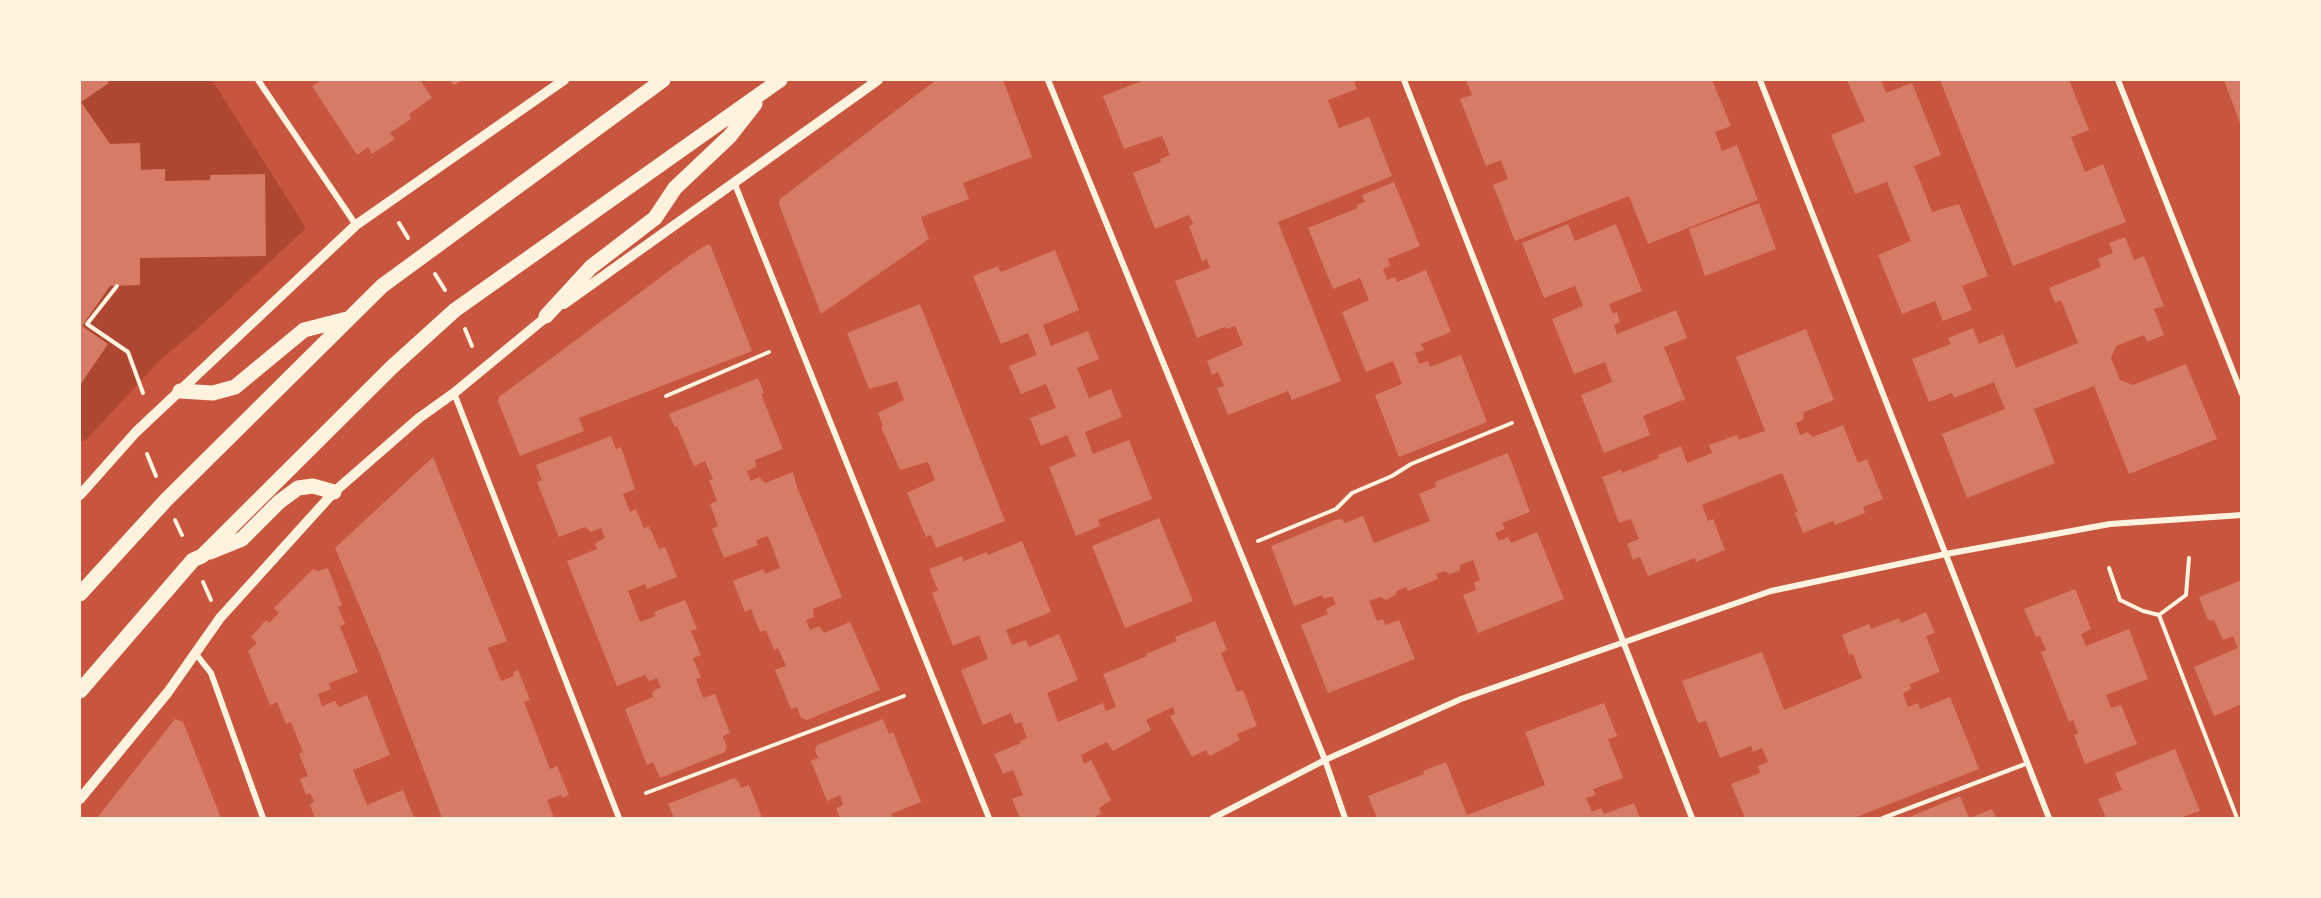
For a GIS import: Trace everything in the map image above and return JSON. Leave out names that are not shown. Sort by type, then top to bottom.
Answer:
[{"type":"main road","points":[[80,594],[166,500],[382,286],[663,80]]},
{"type":"main road","points":[[202,556],[392,367],[455,310],[780,80]]},
{"type":"main road","points":[[546,316],[591,267],[655,218],[675,188],[730,136],[767,90]]},
{"type":"main road","points":[[180,391],[213,393],[235,387],[304,330],[350,318]]},
{"type":"main road","points":[[80,691],[193,560],[242,539],[279,502],[298,488],[313,486],[334,492]]},
{"type":"street","points":[[258,80],[356,225]]},
{"type":"street","points":[[80,495],[136,432],[356,225],[564,80]]},
{"type":"street","points":[[80,799],[168,692],[220,618],[334,492],[419,418],[454,393],[546,316],[878,80]]},
{"type":"street","points":[[1048,80],[1325,760],[1345,819]]},
{"type":"street","points":[[1404,80],[1692,819]]},
{"type":"street","points":[[1760,80],[2049,819]]},
{"type":"street","points":[[2118,80],[2241,394]]},
{"type":"street","points":[[733,182],[989,819]]},
{"type":"street","points":[[454,393],[619,819]]},
{"type":"street","points":[[1214,819],[1325,760],[1461,699],[1771,591],[1946,554],[2110,524],[2241,515]]},
{"type":"street","points":[[195,654],[211,673],[263,819]]},
{"type":"lane","points":[[1883,819],[2028,763]]},
{"type":"path","points":[[399,223],[408,238]]},
{"type":"path","points":[[435,274],[445,290]]},
{"type":"path","points":[[117,286],[87,324],[128,352],[143,393]]},
{"type":"path","points":[[465,329],[472,346]]},
{"type":"path","points":[[666,396],[769,352]]},
{"type":"path","points":[[1258,541],[1336,509],[1352,493],[1392,476],[1411,464],[1512,423]]},
{"type":"path","points":[[147,454],[156,476]]},
{"type":"path","points":[[173,516],[182,535]]},
{"type":"path","points":[[2159,615],[2186,595],[2189,558]]},
{"type":"path","points":[[2109,568],[2120,600],[2159,615],[2237,819]]},
{"type":"path","points":[[200,575],[209,595]]},
{"type":"path","points":[[646,793],[904,696]]},
{"type":"shaded area","points":[[80,80],[212,80],[306,228],[157,363],[87,439],[81,442],[80,441]]},
{"type":"building","points":[[80,80],[107,80],[109,83],[81,102],[110,144],[140,143],[141,170],[165,169],[165,181],[210,180],[210,175],[265,174],[266,256],[140,258],[140,285],[110,286],[82,326],[108,344],[80,385]]},
{"type":"building","points":[[321,80],[420,80],[432,98],[409,114],[411,119],[390,133],[395,139],[372,154],[368,147],[357,155],[312,86]]},
{"type":"building","points":[[450,80],[463,80],[454,85]]},
{"type":"building","points":[[936,80],[1003,80],[1032,157],[963,183],[969,199],[921,217],[929,239],[821,314],[779,204],[780,199]]},
{"type":"building","points":[[1144,80],[1354,80],[1357,89],[1328,100],[1339,128],[1369,117],[1392,176],[1278,222],[1341,381],[1292,400],[1288,391],[1228,415],[1217,388],[1224,386],[1218,372],[1212,375],[1207,361],[1243,345],[1235,326],[1226,329],[1225,327],[1197,338],[1175,281],[1210,268],[1207,259],[1202,261],[1189,226],[1193,224],[1189,215],[1155,229],[1133,173],[1161,162],[1160,159],[1170,155],[1162,136],[1124,149],[1103,96]]},
{"type":"building","points":[[1466,80],[1712,80],[1731,126],[1715,132],[1722,151],[1737,145],[1758,200],[1648,244],[1629,196],[1515,241],[1493,185],[1508,179],[1501,160],[1486,166],[1460,99],[1472,95]]},
{"type":"building","points":[[1847,80],[1881,80],[1886,93],[1912,83],[1941,155],[1914,166],[1932,212],[1959,204],[1988,276],[1962,286],[1972,310],[1943,321],[1935,301],[1902,314],[1878,255],[1911,241],[1887,182],[1855,194],[1831,135],[1865,121]]},
{"type":"building","points":[[1940,80],[2069,80],[2089,130],[2071,137],[2085,172],[2103,164],[2126,222],[2013,266]]},
{"type":"building","points":[[2224,80],[2242,80],[2242,126],[2241,126]]},
{"type":"building","points":[[1394,182],[1420,246],[1388,259],[1390,266],[1383,269],[1387,280],[1395,277],[1397,282],[1426,270],[1451,332],[1421,344],[1424,350],[1415,353],[1419,364],[1428,361],[1430,367],[1461,355],[1487,422],[1399,457],[1375,395],[1402,384],[1393,361],[1366,372],[1342,312],[1369,300],[1360,278],[1333,289],[1308,228],[1358,208],[1356,205],[1365,202],[1362,195]]},
{"type":"building","points":[[1759,203],[1776,249],[1705,276],[1689,229]]},
{"type":"building","points":[[1568,224],[1575,241],[1616,224],[1642,291],[1609,304],[1613,314],[1617,312],[1620,322],[1614,325],[1617,334],[1676,310],[1687,338],[1664,347],[1685,399],[1643,416],[1650,435],[1604,453],[1581,395],[1612,382],[1605,362],[1574,374],[1552,319],[1583,306],[1575,286],[1544,298],[1522,243]]},
{"type":"building","points":[[2125,237],[2134,260],[2144,256],[2164,306],[2154,309],[2164,335],[2147,342],[2144,335],[2116,346],[2111,358],[2120,380],[2133,385],[2186,364],[2217,439],[2129,474],[2094,386],[2034,409],[2055,463],[1967,498],[1942,434],[2005,409],[1994,382],[1954,398],[1952,393],[1929,402],[1912,359],[1951,344],[1948,338],[1973,328],[1979,344],[2003,334],[2016,368],[2078,343],[2061,300],[2055,303],[2049,288],[2101,267],[2098,259],[2113,253],[2109,243]]},
{"type":"building","points":[[708,244],[752,351],[579,418],[584,431],[520,456],[498,401],[499,397]]},
{"type":"building","points":[[1055,250],[1079,310],[1043,325],[1051,346],[1088,331],[1099,359],[1077,368],[1089,398],[1111,389],[1122,417],[1085,432],[1093,454],[1129,440],[1152,499],[1098,520],[1100,526],[1076,536],[1049,467],[1076,456],[1067,435],[1041,446],[1030,418],[1056,408],[1046,384],[1021,394],[1009,366],[1037,355],[1028,333],[1001,344],[973,276],[998,266],[1001,272]]},
{"type":"building","points":[[920,304],[1005,521],[936,548],[931,535],[926,537],[907,493],[935,480],[928,462],[900,470],[881,427],[883,426],[878,413],[904,400],[897,381],[869,389],[847,333]]},
{"type":"building","points":[[1806,329],[1834,400],[1804,412],[1803,420],[1796,423],[1800,435],[1807,432],[1813,437],[1843,425],[1858,463],[1867,459],[1883,499],[1863,507],[1865,513],[1835,525],[1833,521],[1803,533],[1795,513],[1798,512],[1782,473],[1702,505],[1708,521],[1713,519],[1725,550],[1696,562],[1695,558],[1648,576],[1640,557],[1633,560],[1627,544],[1639,539],[1631,519],[1619,523],[1602,477],[1621,470],[1622,473],[1681,446],[1687,463],[1712,453],[1709,445],[1737,435],[1739,440],[1765,431],[1736,357]]},
{"type":"building","points":[[758,378],[764,393],[761,394],[783,449],[755,460],[756,467],[747,471],[751,481],[759,477],[765,483],[793,472],[842,597],[813,609],[814,617],[806,620],[810,630],[819,626],[824,633],[850,622],[880,690],[807,720],[801,718],[797,707],[791,709],[775,670],[786,666],[778,648],[774,650],[766,630],[760,632],[751,609],[745,612],[733,581],[764,569],[765,574],[780,568],[768,536],[756,540],[758,545],[724,558],[712,529],[718,526],[710,504],[717,501],[709,480],[713,479],[705,461],[694,466],[677,426],[675,427],[669,414]]},
{"type":"building","points":[[611,436],[616,449],[621,447],[635,489],[623,494],[630,512],[636,509],[644,529],[649,526],[659,549],[665,547],[677,577],[647,589],[645,584],[628,591],[640,622],[656,616],[654,612],[685,600],[697,629],[691,631],[701,655],[693,658],[701,678],[696,679],[703,698],[715,694],[730,733],[723,736],[727,747],[725,752],[660,778],[653,762],[647,765],[625,709],[653,697],[654,690],[661,687],[657,678],[649,681],[645,675],[617,686],[567,561],[597,549],[595,545],[597,542],[605,538],[601,528],[591,532],[585,527],[559,537],[537,482],[542,480],[536,465]]},
{"type":"building","points":[[1508,453],[1530,512],[1502,523],[1505,529],[1495,533],[1499,541],[1508,537],[1511,543],[1537,532],[1564,599],[1478,633],[1463,595],[1476,590],[1474,583],[1480,580],[1473,560],[1460,565],[1460,570],[1450,574],[1444,571],[1436,574],[1438,579],[1408,591],[1406,587],[1386,600],[1380,597],[1369,601],[1377,621],[1383,619],[1385,625],[1399,620],[1415,659],[1328,693],[1301,625],[1328,614],[1326,609],[1336,604],[1332,596],[1324,599],[1322,595],[1294,606],[1271,546],[1335,520],[1342,519],[1345,523],[1363,516],[1374,543],[1430,521],[1419,494],[1436,487],[1437,481]]},
{"type":"building","points":[[433,457],[507,641],[488,648],[501,681],[514,676],[513,672],[518,670],[530,700],[524,702],[550,769],[557,766],[569,795],[547,800],[554,818],[442,818],[379,652],[335,548]]},
{"type":"building","points":[[1159,518],[1193,601],[1125,628],[1092,546]]},
{"type":"building","points":[[1022,541],[1051,612],[1006,630],[1012,645],[1026,640],[1029,647],[1059,634],[1078,680],[1047,693],[1058,722],[1103,703],[1106,711],[1116,707],[1103,674],[1177,641],[1175,637],[1215,621],[1227,650],[1221,653],[1237,692],[1243,690],[1257,726],[1237,734],[1240,740],[1210,756],[1206,750],[1192,757],[1170,716],[1175,714],[1173,707],[1146,720],[1151,730],[1113,751],[1107,742],[1081,755],[1084,764],[1091,760],[1111,800],[1099,808],[1101,814],[1092,818],[1020,818],[1012,799],[1023,795],[1013,770],[1003,774],[994,754],[1021,743],[1020,741],[1027,738],[1021,722],[1015,724],[1011,713],[983,725],[961,670],[988,659],[979,635],[953,646],[932,593],[938,590],[929,569],[962,556],[964,561],[987,552],[988,555]]},
{"type":"building","points":[[328,568],[342,605],[338,607],[345,624],[340,626],[358,672],[329,683],[331,689],[318,694],[322,706],[335,701],[339,707],[367,695],[390,755],[353,770],[367,805],[403,790],[414,818],[315,818],[310,805],[314,801],[310,793],[306,795],[300,779],[308,776],[299,754],[303,752],[291,722],[286,724],[277,702],[270,705],[248,651],[257,643],[251,637],[266,620],[269,623],[279,613],[274,608],[313,569],[318,571]]},
{"type":"building","points":[[2242,580],[2242,704],[2214,716],[2194,667],[2238,648],[2233,636],[2223,640],[2214,620],[2210,621],[2207,618],[2199,597]]},
{"type":"building","points":[[2075,589],[2091,629],[2081,634],[2086,646],[2129,629],[2148,679],[2106,695],[2111,708],[2121,705],[2137,744],[2085,764],[2074,735],[2078,733],[2073,720],[2069,722],[2041,652],[2046,650],[2040,636],[2036,637],[2024,609]]},
{"type":"building","points":[[1926,612],[1935,633],[1926,636],[1940,672],[1910,684],[1911,689],[1903,693],[1908,707],[1918,703],[1920,709],[1950,697],[1979,769],[1854,818],[1745,818],[1731,784],[1760,773],[1758,766],[1768,762],[1762,748],[1753,752],[1751,746],[1720,758],[1706,721],[1698,723],[1682,681],[1762,652],[1784,710],[1862,678],[1853,654],[1849,655],[1842,635],[1869,624],[1871,629],[1899,618],[1901,623]]},
{"type":"building","points":[[1604,703],[1617,736],[1608,739],[1623,778],[1593,789],[1596,795],[1586,798],[1592,812],[1601,808],[1604,814],[1634,803],[1640,818],[1377,818],[1368,796],[1424,774],[1423,771],[1446,762],[1467,815],[1545,785],[1525,732]]},
{"type":"building","points":[[175,719],[183,722],[221,818],[97,818]]},
{"type":"building","points":[[883,719],[889,734],[893,732],[921,802],[891,814],[893,818],[840,818],[836,808],[843,805],[840,795],[827,801],[811,761],[818,758],[815,750],[817,745]]},
{"type":"building","points":[[2175,749],[2200,811],[2180,818],[2106,818],[2098,799],[2122,790],[2115,773]]},
{"type":"building","points":[[734,778],[741,788],[749,785],[762,818],[674,818],[668,804]]},
{"type":"building","points":[[1960,796],[1969,818],[1907,818]]},
{"type":"building","points":[[1992,809],[1996,818],[1970,818]]}]
